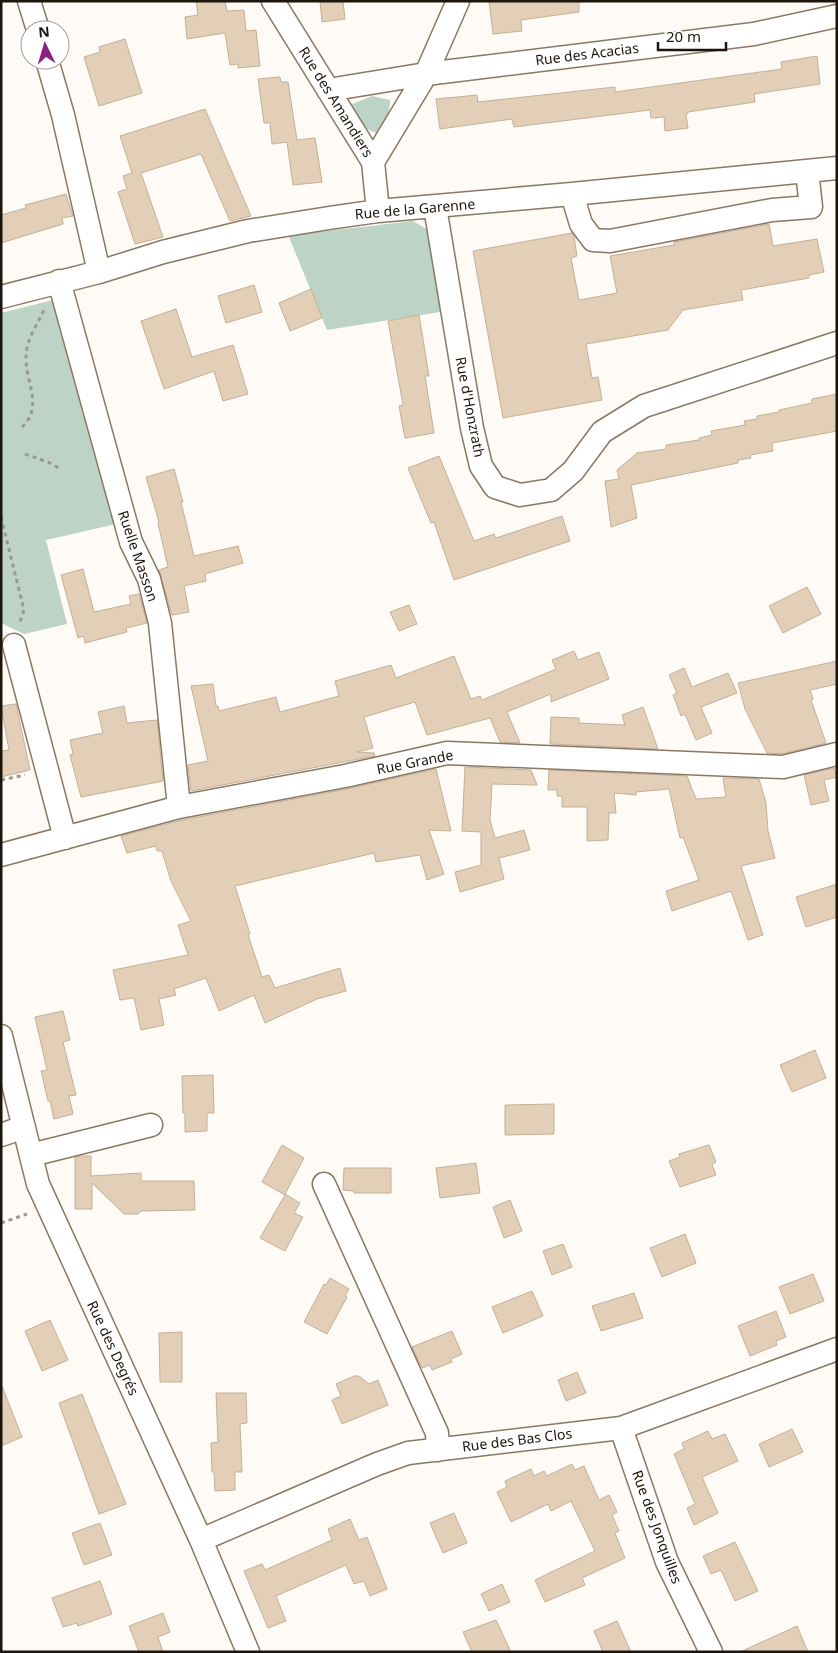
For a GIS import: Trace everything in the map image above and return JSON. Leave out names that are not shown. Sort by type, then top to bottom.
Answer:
[{"type":"street","points":[[29,1],[35,20]]},
{"type":"street","name":"Rue des Amandiers","points":[[273,1],[373,162],[378,211]]},
{"type":"street","points":[[373,162],[426,74],[458,1]]},
{"type":"street","name":"Rue des Acacias","points":[[328,90],[426,74],[754,34],[837,16]]},
{"type":"street","points":[[50,70],[63,115],[98,272]]},
{"type":"street","name":"Rue de la Garenne","points":[[1,297],[98,272],[163,252],[248,231],[378,211],[837,168]]},
{"type":"street","points":[[572,194],[581,224],[593,240],[610,241],[772,210],[811,207],[807,170]]},
{"type":"street","name":"Rue d'Honzrath","points":[[435,207],[472,428],[481,466],[494,487],[520,495],[551,490],[573,471],[602,432],[644,406],[837,343]]},
{"type":"street","name":"Ruelle Masson","points":[[59,281],[131,542],[149,579],[160,622],[179,807]]},
{"type":"street","points":[[14,645],[65,838]]},
{"type":"street","name":"Rue Grande","points":[[1,855],[179,807],[345,776],[447,753],[783,767],[837,754]]},
{"type":"street","name":"Rue des Degrés","points":[[1,1036],[38,1184],[201,1540],[248,1652]]},
{"type":"street","points":[[31,1155],[152,1125]]},
{"type":"street","points":[[1,1135],[24,1127]]},
{"type":"street","points":[[324,1184],[437,1433],[438,1450]]},
{"type":"street","name":"Rue des Bas Clos","points":[[201,1540],[408,1453],[621,1428],[837,1349]]},
{"type":"street","name":"Rue des Jonquilles","points":[[621,1428],[667,1562],[710,1652]]},
{"type":"path","points":[[22,426],[25,424],[34,406],[26,357],[29,340],[59,281]]},
{"type":"path","points":[[25,454],[60,468]]},
{"type":"path","points":[[1,517],[24,610],[14,645]]},
{"type":"green space","points":[[372,96],[390,100],[387,119],[376,133],[360,126],[352,104]]},
{"type":"green space","points":[[413,221],[433,233],[446,311],[327,330],[289,237]]},
{"type":"green space","points":[[53,300],[116,524],[46,540],[67,624],[24,634],[1,623],[1,313]]},
{"type":"building","points":[[196,1],[225,1],[227,11],[244,10],[246,31],[256,30],[260,66],[238,68],[238,64],[230,65],[225,33],[187,39],[185,17],[198,15]]},
{"type":"building","points":[[320,1],[343,1],[345,19],[322,22]]},
{"type":"building","points":[[489,1],[579,1],[579,12],[521,20],[522,31],[493,34]]},
{"type":"building","points":[[125,39],[142,93],[99,106],[84,57],[100,52],[99,47]]},
{"type":"building","points":[[817,56],[820,84],[754,94],[755,102],[688,112],[686,114],[688,128],[665,131],[664,117],[651,118],[650,110],[514,127],[512,119],[440,129],[436,99],[477,95],[478,102],[615,87],[615,92],[782,69],[781,62]]},
{"type":"building","points":[[280,77],[281,82],[288,82],[297,140],[315,138],[322,182],[293,185],[287,142],[272,144],[270,123],[264,123],[258,79]]},
{"type":"building","points":[[205,109],[251,216],[230,221],[201,154],[141,173],[163,237],[135,244],[118,192],[127,189],[123,176],[132,173],[120,136]]},
{"type":"building","points":[[66,194],[73,216],[62,218],[63,224],[1,243],[1,215],[26,208],[25,205]]},
{"type":"building","points":[[769,224],[773,246],[817,239],[824,272],[809,275],[809,278],[741,290],[743,300],[683,310],[668,330],[586,344],[592,378],[598,377],[602,400],[503,418],[473,251],[572,233],[577,256],[571,258],[579,300],[617,293],[610,256],[674,245],[674,242]]},
{"type":"building","points":[[254,285],[262,312],[226,323],[218,296]]},
{"type":"building","points":[[311,289],[322,318],[290,331],[279,303]]},
{"type":"building","points":[[176,309],[192,357],[233,345],[248,394],[223,401],[214,371],[164,389],[141,321]]},
{"type":"building","points":[[419,315],[429,376],[425,376],[434,433],[405,438],[399,406],[403,405],[388,321]]},
{"type":"building","points":[[837,394],[837,431],[772,443],[773,451],[750,455],[751,458],[738,460],[738,463],[631,485],[637,518],[611,527],[605,481],[619,479],[617,470],[637,453],[666,449],[666,445],[699,440],[699,438],[712,435],[711,431],[745,425],[744,421],[757,419],[757,416],[812,403],[812,399]]},
{"type":"building","points":[[439,456],[474,541],[494,534],[496,538],[562,516],[570,541],[454,580],[434,522],[431,523],[408,468]]},
{"type":"building","points":[[174,469],[194,556],[238,546],[243,563],[205,574],[206,581],[184,586],[189,612],[172,615],[159,570],[168,567],[159,522],[146,477]]},
{"type":"building","points":[[83,569],[94,612],[131,604],[129,596],[139,594],[147,623],[126,628],[127,632],[85,643],[84,636],[78,638],[61,575]]},
{"type":"building","points":[[807,587],[821,614],[783,633],[769,606]]},
{"type":"building","points":[[409,605],[417,624],[399,631],[390,612]]},
{"type":"building","points":[[574,651],[578,660],[599,652],[609,679],[551,702],[551,694],[507,712],[520,743],[500,742],[490,718],[427,735],[415,702],[364,717],[373,748],[357,752],[374,753],[375,756],[191,791],[188,765],[208,761],[191,686],[213,684],[216,706],[218,706],[219,711],[276,697],[280,712],[339,696],[335,681],[391,665],[396,678],[454,656],[471,699],[480,696],[482,700],[556,669],[552,660]]},
{"type":"building","points":[[837,661],[837,684],[810,690],[813,699],[811,700],[826,743],[782,754],[767,753],[745,709],[738,683]]},
{"type":"building","points":[[684,668],[692,687],[728,673],[737,693],[701,707],[712,733],[696,740],[685,714],[681,716],[673,695],[677,693],[669,675]]},
{"type":"building","points":[[16,704],[30,770],[1,777],[1,751],[9,750],[1,706]]},
{"type":"building","points":[[124,706],[127,723],[157,720],[163,781],[81,797],[70,755],[73,754],[70,740],[103,733],[98,712]]},
{"type":"building","points":[[643,707],[658,749],[550,744],[551,717],[579,718],[579,723],[625,725],[622,715]]},
{"type":"building","points":[[465,767],[531,770],[537,785],[492,784],[490,820],[495,838],[524,830],[530,850],[499,858],[504,879],[460,892],[455,872],[481,865],[481,832],[462,831]]},
{"type":"building","points":[[834,768],[837,777],[824,780],[829,801],[811,805],[804,775]]},
{"type":"building","points":[[436,769],[451,831],[429,830],[444,874],[427,880],[420,855],[376,862],[374,853],[235,886],[262,977],[269,975],[275,988],[340,968],[346,991],[317,999],[265,1023],[254,995],[219,1011],[206,978],[174,989],[176,995],[159,999],[164,1025],[141,1030],[134,998],[120,1000],[113,970],[188,955],[178,925],[191,921],[171,881],[162,851],[157,851],[156,846],[127,853],[121,836],[182,820],[347,789]]},
{"type":"building","points":[[549,770],[687,776],[696,799],[726,797],[723,778],[759,779],[766,803],[768,831],[775,858],[741,866],[763,935],[748,940],[731,891],[672,911],[666,891],[699,880],[683,837],[680,838],[669,789],[636,792],[636,795],[614,793],[616,813],[609,813],[608,840],[587,841],[587,807],[562,807],[562,796],[557,796],[557,790],[548,790]]},
{"type":"building","points":[[837,884],[837,917],[806,927],[796,897]]},
{"type":"building","points":[[63,1011],[70,1040],[63,1042],[76,1095],[69,1096],[73,1114],[54,1119],[41,1071],[47,1070],[35,1017]]},
{"type":"building","points":[[815,1050],[826,1078],[792,1092],[780,1065]]},
{"type":"building","points":[[213,1075],[214,1113],[207,1113],[207,1131],[185,1132],[182,1076]]},
{"type":"building","points":[[554,1104],[554,1134],[505,1135],[505,1105]]},
{"type":"building","points":[[282,1145],[304,1158],[285,1194],[300,1203],[294,1213],[303,1217],[285,1251],[260,1238],[285,1195],[262,1182]]},
{"type":"building","points":[[709,1145],[716,1162],[712,1165],[716,1175],[680,1187],[669,1161],[680,1157],[679,1154]]},
{"type":"building","points":[[91,1156],[91,1176],[141,1173],[141,1181],[194,1181],[195,1210],[141,1211],[138,1214],[124,1214],[92,1183],[92,1209],[75,1209],[75,1157]]},
{"type":"building","points":[[476,1163],[480,1193],[440,1198],[436,1168]]},
{"type":"building","points":[[344,1168],[391,1168],[391,1193],[354,1193],[354,1191],[343,1190]]},
{"type":"building","points":[[510,1200],[522,1231],[504,1238],[493,1207]]},
{"type":"building","points":[[685,1234],[696,1263],[662,1277],[650,1248]]},
{"type":"building","points":[[563,1244],[572,1267],[552,1275],[543,1251]]},
{"type":"building","points":[[813,1274],[824,1301],[790,1314],[779,1287]]},
{"type":"building","points":[[330,1278],[349,1289],[345,1296],[347,1297],[327,1334],[304,1322],[324,1284],[326,1285]]},
{"type":"building","points":[[532,1291],[543,1316],[503,1333],[492,1307]]},
{"type":"building","points":[[634,1293],[643,1318],[601,1331],[592,1306]]},
{"type":"building","points":[[776,1311],[786,1337],[776,1341],[777,1345],[750,1356],[738,1326]]},
{"type":"building","points":[[50,1320],[68,1360],[42,1371],[25,1331]]},
{"type":"building","points":[[452,1331],[462,1354],[451,1359],[452,1362],[432,1370],[430,1365],[422,1368],[412,1347]]},
{"type":"building","points":[[182,1332],[182,1382],[160,1382],[159,1333]]},
{"type":"building","points":[[577,1372],[586,1393],[566,1401],[558,1380]]},
{"type":"building","points":[[354,1376],[359,1376],[369,1384],[378,1380],[388,1405],[342,1424],[332,1400],[341,1396],[336,1384]]},
{"type":"building","points":[[1,1387],[22,1437],[1,1446]]},
{"type":"building","points":[[216,1393],[246,1393],[247,1423],[240,1424],[242,1472],[235,1472],[235,1490],[215,1491],[211,1443],[218,1442]]},
{"type":"building","points":[[82,1394],[126,1504],[99,1514],[59,1403]]},
{"type":"building","points":[[792,1429],[803,1452],[769,1467],[759,1444]]},
{"type":"building","points":[[708,1431],[712,1439],[725,1434],[738,1461],[702,1477],[718,1513],[694,1525],[687,1508],[695,1504],[674,1454],[684,1449],[682,1443]]},
{"type":"building","points":[[572,1464],[575,1470],[584,1466],[599,1500],[609,1495],[617,1512],[612,1515],[619,1531],[615,1533],[625,1558],[582,1578],[585,1585],[545,1602],[535,1580],[595,1551],[571,1501],[551,1511],[548,1504],[511,1522],[497,1492],[507,1487],[505,1481],[531,1469],[534,1476],[544,1471],[547,1476]]},
{"type":"building","points":[[454,1513],[467,1543],[443,1553],[430,1523]]},
{"type":"building","points":[[350,1519],[359,1540],[367,1537],[387,1589],[370,1596],[364,1581],[354,1584],[346,1565],[276,1596],[286,1621],[268,1628],[244,1571],[262,1564],[265,1570],[332,1540],[328,1529]]},
{"type":"building","points":[[100,1523],[112,1555],[84,1565],[72,1533]]},
{"type":"building","points":[[735,1542],[758,1591],[735,1601],[721,1570],[711,1574],[703,1556]]},
{"type":"building","points":[[100,1581],[112,1614],[78,1626],[77,1623],[63,1627],[52,1598]]},
{"type":"building","points":[[502,1584],[510,1602],[489,1611],[481,1594]]},
{"type":"building","points":[[163,1613],[170,1632],[158,1637],[163,1652],[139,1652],[129,1626]]},
{"type":"building","points":[[496,1620],[511,1652],[472,1652],[463,1632]]},
{"type":"building","points":[[617,1621],[631,1652],[603,1652],[594,1631]]},
{"type":"building","points":[[797,1626],[808,1652],[740,1652]]}]
